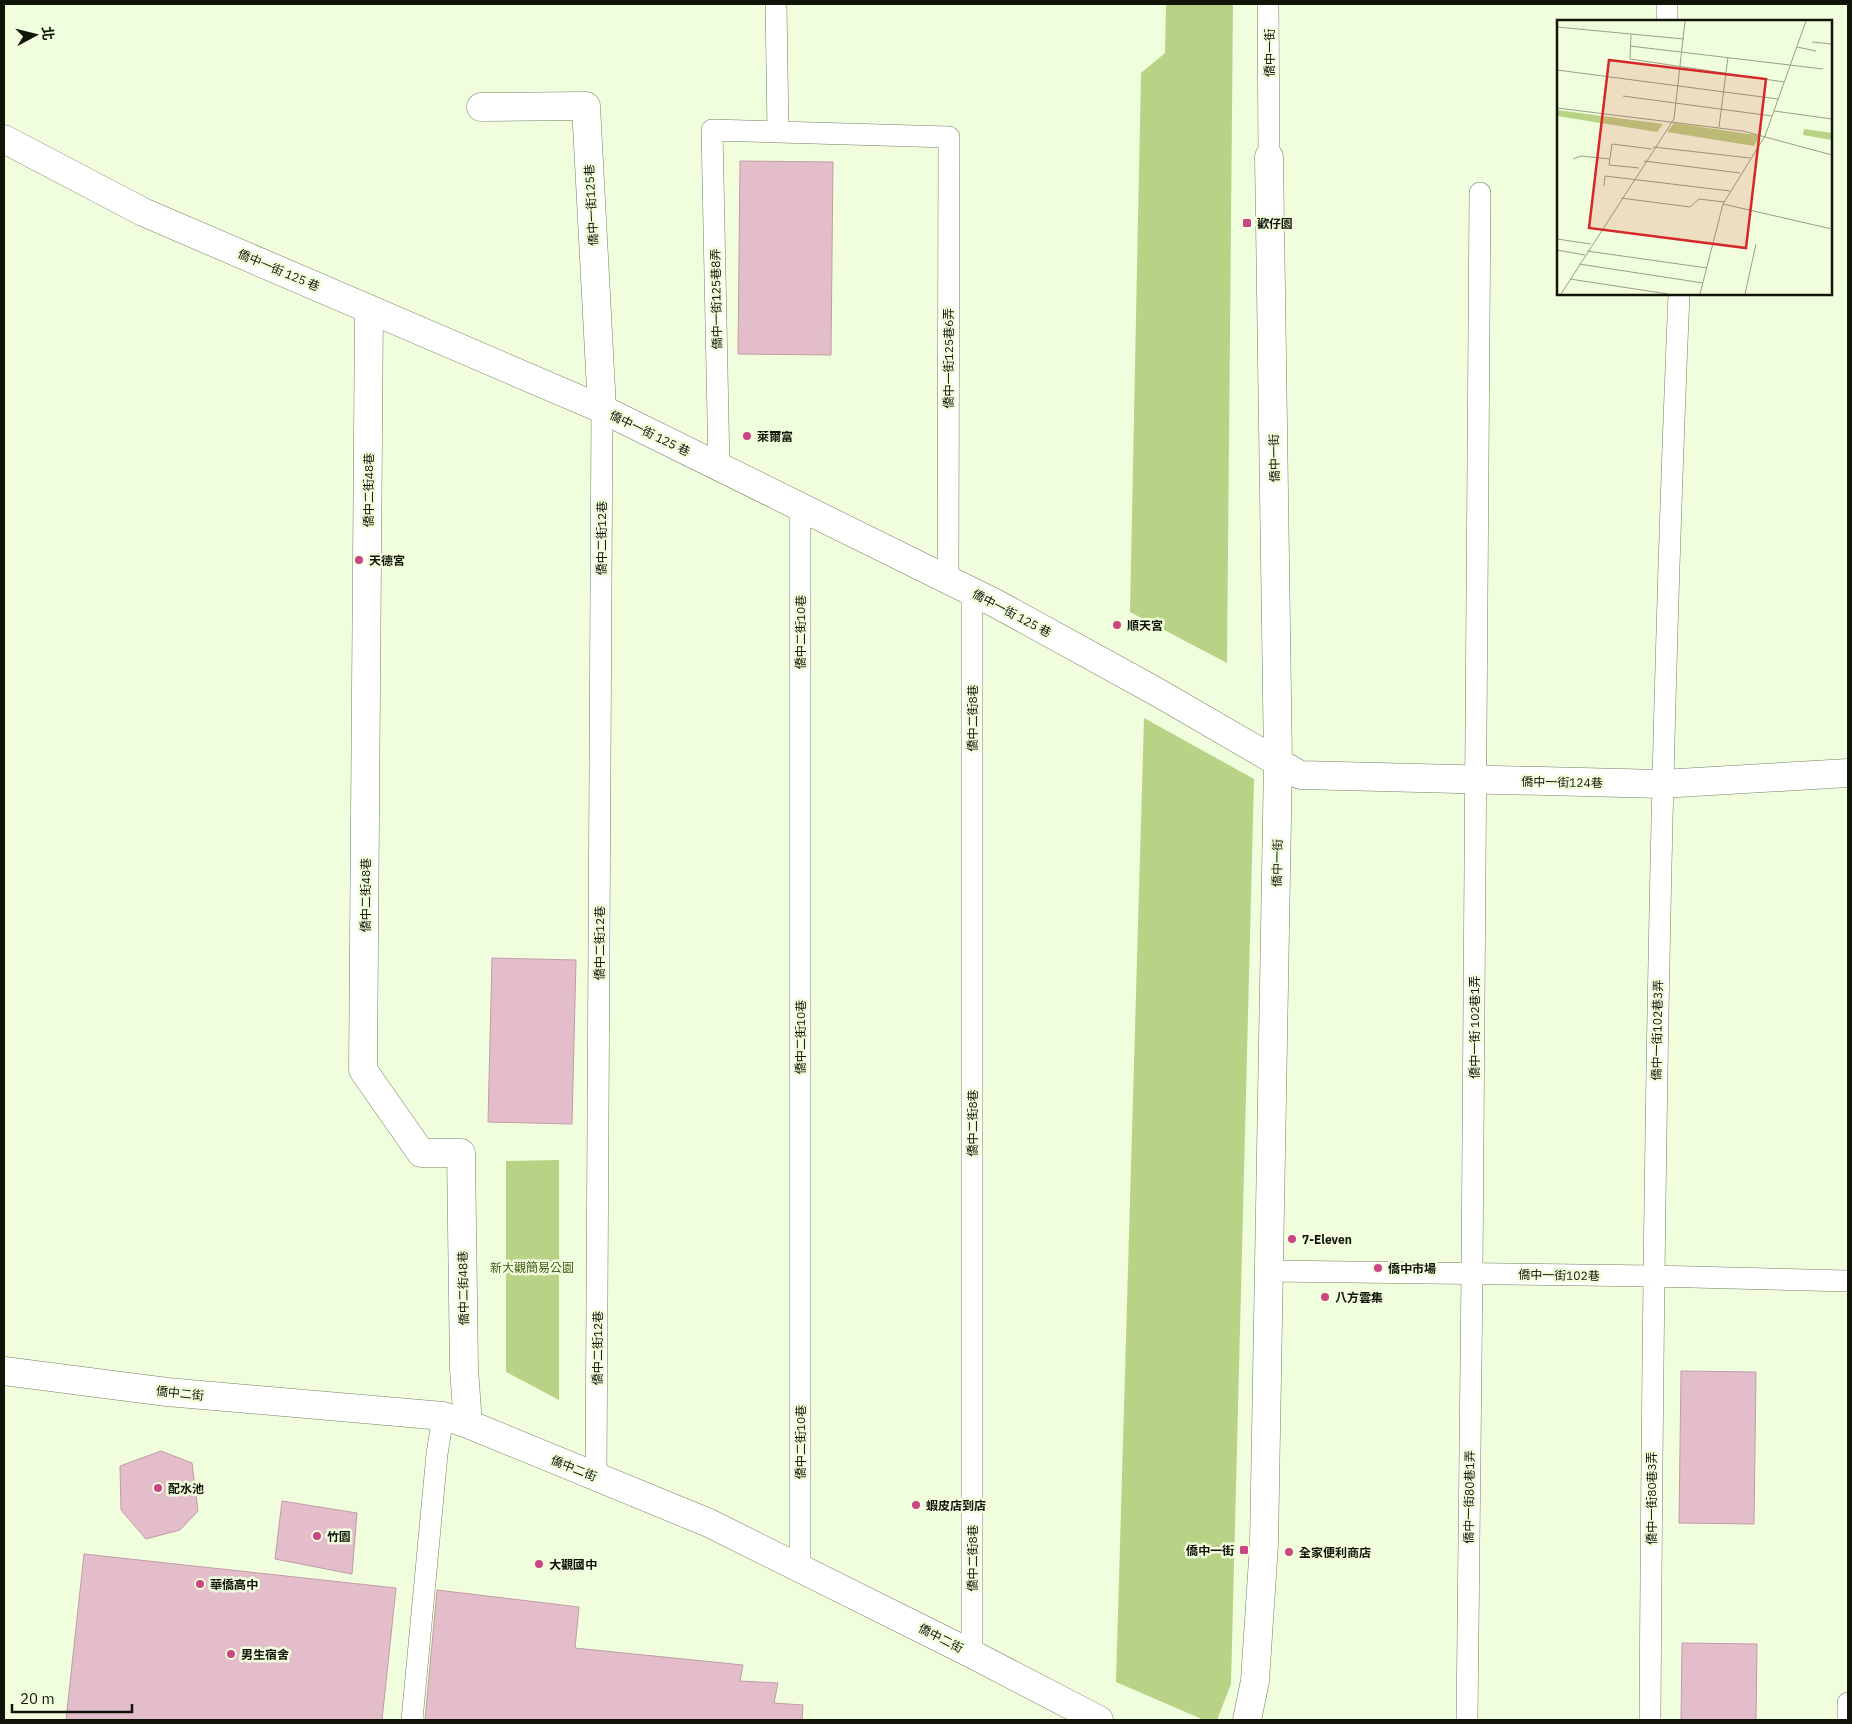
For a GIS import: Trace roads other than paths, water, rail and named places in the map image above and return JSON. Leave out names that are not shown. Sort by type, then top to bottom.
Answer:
[{"type":"street","name":"僑中一街125巷","points":[[481,107],[586,106],[602,409]]},
{"type":"street","name":"僑中一街 125 巷","points":[[4,139],[143,212],[602,409],[948,579],[1157,692],[1278,762]]},
{"type":"street","name":"僑中一街","points":[[1247,1720],[1255,1681],[1264,1544],[1278,762],[1270,156]]},
{"type":"street","name":"僑中二街48巷","points":[[369,309],[363,1070],[421,1153],[461,1153],[464,1370],[455,1420]]},
{"type":"street","name":"僑中一街124巷","points":[[1278,762],[1300,775],[1476,781],[1661,784],[1848,773]]},
{"type":"street","name":"僑中二街","points":[[4,1371],[167,1392],[455,1420],[709,1523],[800,1567],[1099,1720]]},
{"type":"lane","points":[[776,4],[778,132]]},
{"type":"lane","name":"僑中一街","points":[[1268,4],[1270,156]]},
{"type":"lane","points":[[1667,4],[1667,20]]},
{"type":"lane","name":"僑中一街125巷8弄","points":[[719,467],[712,130],[778,132]]},
{"type":"lane","name":"僑中一街125巷6弄","points":[[778,132],[949,137],[948,579]]},
{"type":"lane","name":"僑中一街 102巷1弄","points":[[1472,1273],[1480,193]]},
{"type":"lane","name":"僑中一街102巷3弄","points":[[1653,1276],[1661,784],[1679,295]]},
{"type":"lane","name":"僑中二街12巷","points":[[596,1477],[602,409]]},
{"type":"lane","name":"僑中二街10巷","points":[[800,507],[800,1567]]},
{"type":"lane","name":"僑中二街8巷","points":[[972,592],[972,1654]]},
{"type":"lane","name":"僑中一街102巷","points":[[1270,1271],[1653,1276],[1848,1281]]},
{"type":"lane","name":"僑中一街80巷1弄","points":[[1467,1720],[1472,1273]]},
{"type":"lane","name":"僑中一街80巷3弄","points":[[1650,1720],[1653,1276]]},
{"type":"lane","points":[[412,1720],[437,1454],[455,1420]]},
{"type":"lane","points":[[1848,1704],[1848,1720]]},
{"type":"place","name":"歡仔園","points":[[1247,223]]},
{"type":"place","name":"萊爾富","points":[[747,436]]},
{"type":"place","name":"天德宮","points":[[359,560]]},
{"type":"place","name":"順天宮","points":[[1117,625]]},
{"type":"place","name":"7-Eleven","points":[[1292,1239]]},
{"type":"place","name":"僑中市場","points":[[1378,1268]]},
{"type":"place","name":"八方雲集","points":[[1325,1297]]},
{"type":"place","name":"配水池","points":[[158,1488]]},
{"type":"place","name":"蝦皮店到店","points":[[916,1505]]},
{"type":"place","name":"竹園","points":[[317,1536]]},
{"type":"place","name":"僑中一街","points":[[1244,1550]]},
{"type":"place","name":"全家便利商店","points":[[1289,1552]]},
{"type":"place","name":"大觀國中","points":[[539,1564]]},
{"type":"place","name":"華僑高中","points":[[200,1584]]},
{"type":"place","name":"男生宿舍","points":[[231,1654]]},
{"type":"park label","name":"新大觀簡易公園","points":[[532,1267]]}]
